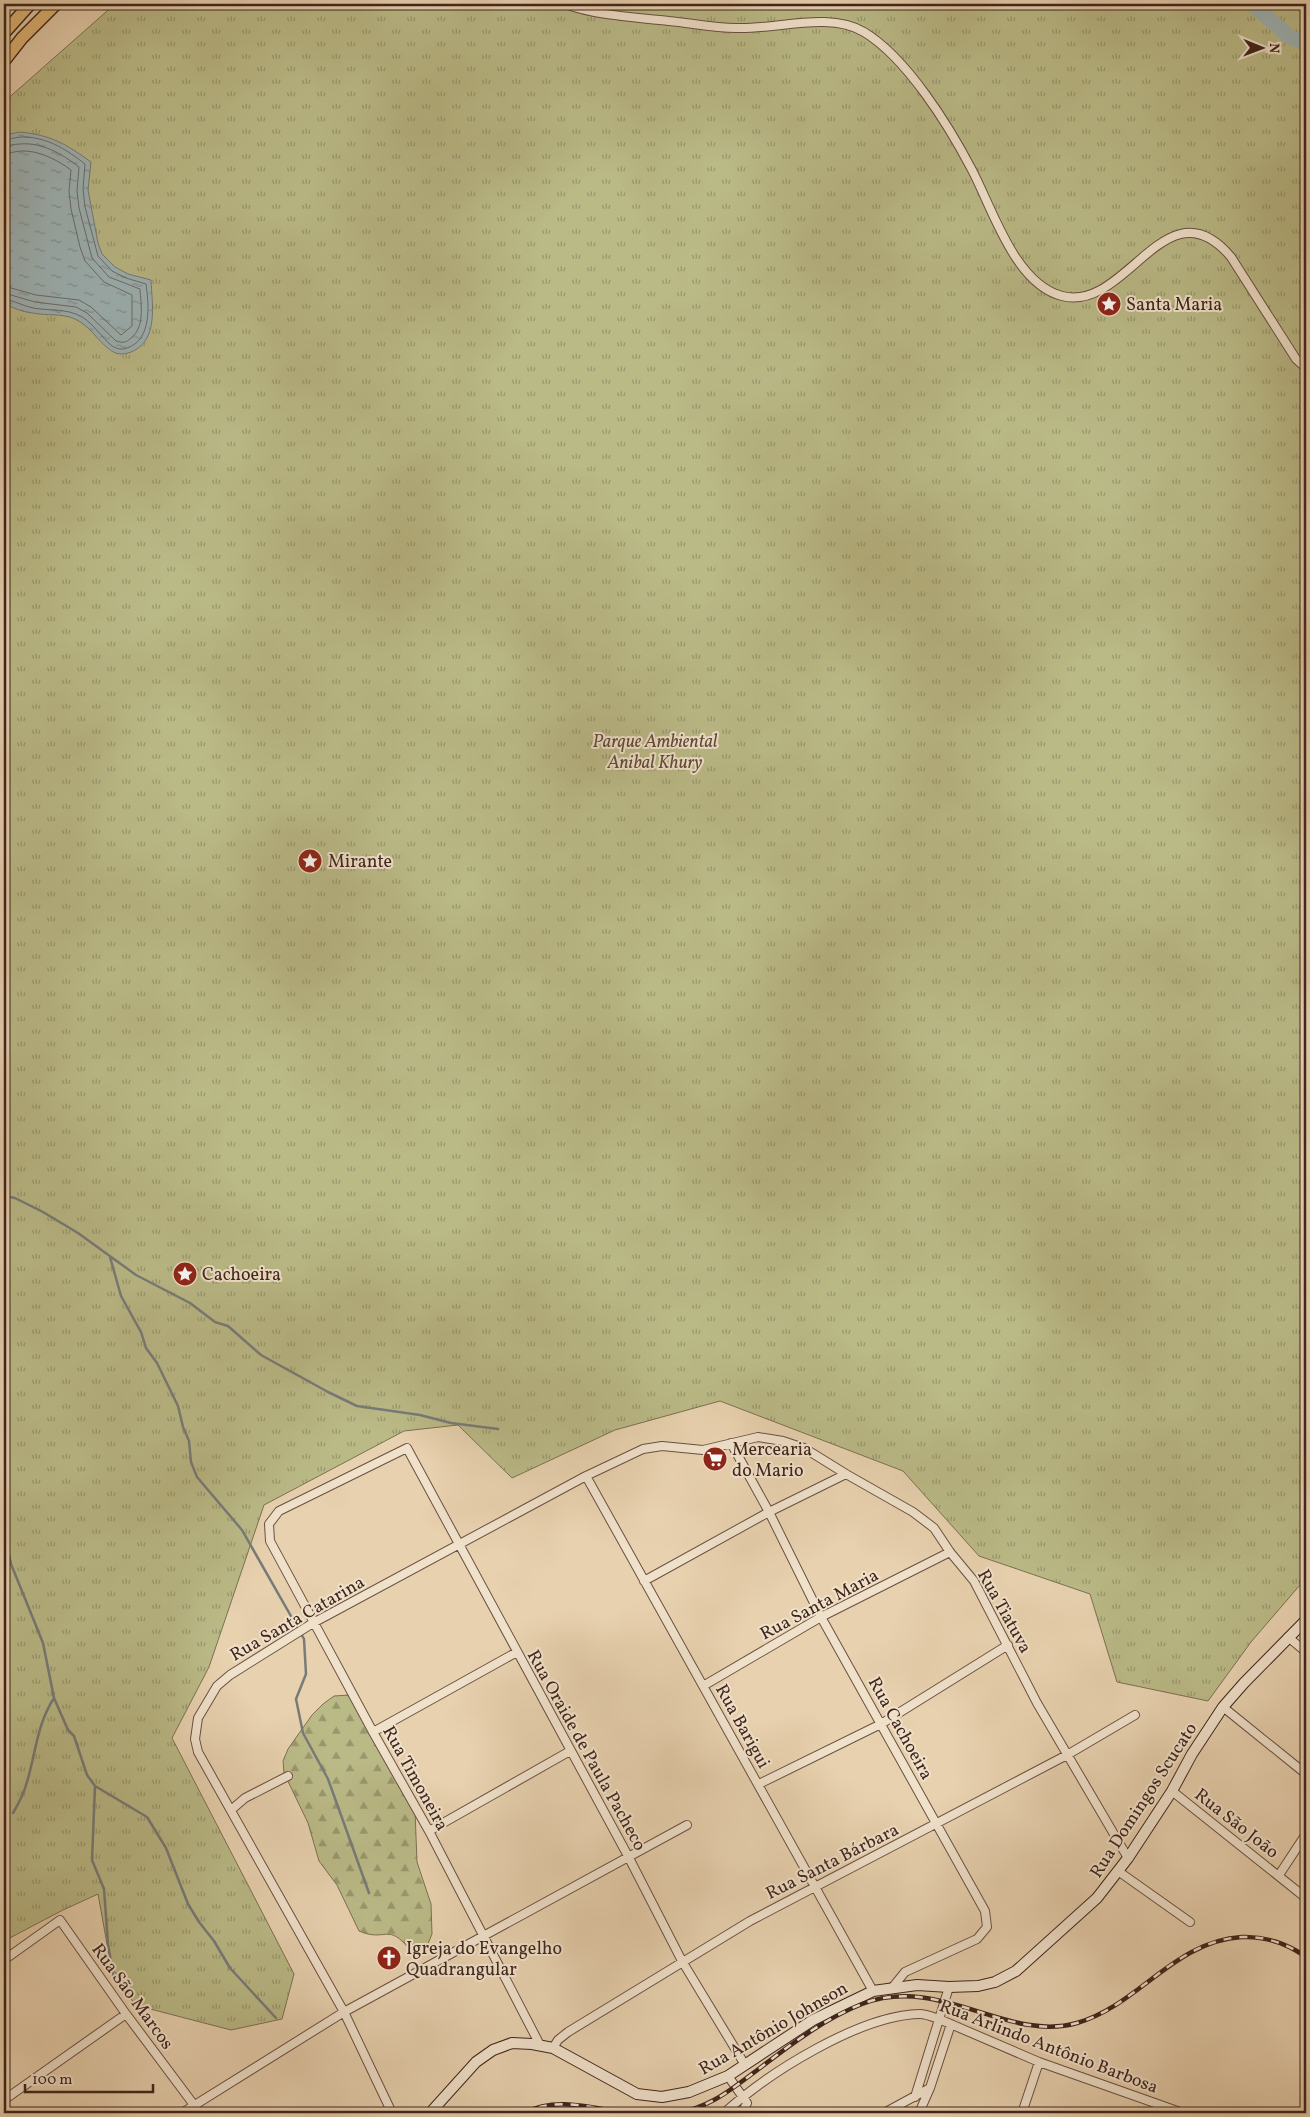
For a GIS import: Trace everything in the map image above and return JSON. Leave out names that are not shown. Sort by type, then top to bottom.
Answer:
[{"type":"main road","points":[[4,33],[30,4]]},
{"type":"main road","points":[[4,61],[22,38],[56,4]]},
{"type":"main road","name":"Rua Domingos Scucato","points":[[873,1991],[917,1985],[978,1986],[995,1982],[1016,1972],[1097,1898],[1128,1858],[1172,1790],[1192,1754],[1224,1707],[1306,1620]]},
{"type":"main road","name":"Rua Antônio Johnson","points":[[430,2113],[476,2062],[493,2050],[512,2043],[553,2048],[637,2094],[662,2097],[689,2092],[728,2076],[813,2020],[873,1991]]},
{"type":"street","points":[[565,4],[600,13],[736,28],[828,22],[845,24],[863,31],[884,46],[919,85],[971,168],[1013,253],[1033,281],[1048,291],[1064,297],[1082,297],[1101,290],[1162,242],[1177,234],[1193,232],[1221,245],[1296,359],[1306,368]]},
{"type":"street","name":"Rua Tiatuva","points":[[731,1444],[758,1437],[783,1440],[804,1448],[913,1512],[934,1528],[950,1552],[974,1581],[1037,1703],[1128,1858]]},
{"type":"street","name":"Rua Santa Catarina","points":[[392,2113],[344,2012],[198,1752],[195,1739],[198,1718],[217,1686],[230,1675],[313,1623],[586,1476],[643,1449],[662,1446],[703,1450],[731,1444]]},
{"type":"street","name":"Rua Cachoeira","points":[[731,1444],[768,1512],[821,1618],[985,1911],[988,1927],[977,1939],[905,1972],[892,1988]]},
{"type":"street","name":"Rua Oraide de Paula Pacheco","points":[[269,1524],[279,1511],[407,1448],[628,1856],[682,1961],[745,2065]]},
{"type":"street","points":[[644,1581],[768,1512],[846,1474]]},
{"type":"street","name":"Rua Barigui","points":[[586,1476],[873,1991]]},
{"type":"street","name":"Rua Timoneira","points":[[269,1524],[270,1541],[313,1623],[429,1831],[540,2045]]},
{"type":"street","name":"Rua Santa Maria","points":[[703,1686],[821,1618],[950,1552]]},
{"type":"street","points":[[1288,1637],[1306,1652]]},
{"type":"street","points":[[759,1784],[880,1724],[1008,1645]]},
{"type":"street","points":[[373,1732],[517,1652]]},
{"type":"street","points":[[1224,1707],[1306,1774]]},
{"type":"street","name":"Rua Santa Bárbara","points":[[553,2048],[558,2040],[568,2032],[750,1921],[1067,1755],[1135,1715]]},
{"type":"street","points":[[429,1831],[570,1751]]},
{"type":"street","points":[[231,1810],[245,1798],[288,1776]]},
{"type":"street","name":"Rua São João","points":[[1172,1790],[1306,1898]]},
{"type":"street","points":[[182,2113],[344,2012],[687,1825]]},
{"type":"street","points":[[1279,1875],[1306,1834]]},
{"type":"street","points":[[1118,1871],[1190,1922]]},
{"type":"street","name":"Rua São Marcos","points":[[4,1960],[60,1920],[126,2014],[200,2113]]},
{"type":"street","points":[[914,2097],[949,1987]]},
{"type":"street","points":[[4,2100],[126,2014]]},
{"type":"street","name":"Rua Arlindo Antônio Barbosa","points":[[724,2113],[797,2058],[846,2034],[893,2018],[922,2014],[939,2019],[1039,2062],[1183,2113]]},
{"type":"street","points":[[919,2113],[930,2088],[951,2024]]},
{"type":"street","points":[[1022,2113],[1039,2062]]},
{"type":"street","points":[[728,2076],[744,2097],[747,2106],[742,2113]]},
{"type":"street","points":[[888,2113],[930,2088]]},
{"type":"green space","name":"Parque Ambiental Anibal Khury","points":[[115,4],[1306,4],[1306,1578],[1251,1642],[1208,1701],[1117,1682],[1090,1594],[979,1556],[903,1471],[720,1401],[615,1430],[512,1478],[458,1425],[404,1431],[264,1505],[209,1667],[172,1738],[294,1974],[282,2019],[231,2030],[135,2005],[111,1966],[98,1894],[4,1941],[4,102]]},
{"type":"green space","points":[[349,1695],[361,1702],[367,1713],[375,1739],[415,1811],[417,1862],[431,1904],[432,1934],[427,1946],[413,1951],[397,1937],[386,1934],[368,1934],[359,1931],[337,1885],[319,1861],[308,1823],[284,1773],[283,1761],[288,1749],[312,1715],[334,1696]]},
{"type":"water","points":[[20,132],[41,135],[58,141],[91,162],[88,190],[98,243],[102,254],[115,267],[128,274],[151,280],[152,321],[150,331],[140,347],[131,352],[120,354],[112,351],[85,325],[75,319],[65,316],[25,312],[4,303],[4,135]]},
{"type":"waterway","points":[[1252,4],[1291,38],[1306,42]]},
{"type":"waterway","points":[[4,1196],[15,1198],[43,1212],[78,1233],[136,1275],[190,1303],[215,1322],[228,1326],[261,1355],[357,1406],[420,1415],[451,1423],[498,1429]]},
{"type":"waterway","points":[[110,1257],[121,1296],[141,1332],[146,1348],[157,1363],[178,1406],[183,1427],[189,1441],[191,1462],[197,1477],[242,1530],[304,1639],[306,1674],[296,1699],[303,1733],[328,1779],[369,1893]]},
{"type":"waterway","points":[[4,1531],[11,1564],[43,1643],[54,1698],[68,1730],[74,1736],[87,1775],[95,1786],[147,1817],[166,1848],[188,1904],[199,1922],[214,1941],[230,1968],[276,2018]]},
{"type":"waterway","points":[[13,1813],[24,1790],[40,1728],[54,1698]]},
{"type":"waterway","points":[[95,1786],[92,1860],[104,1889],[108,1944],[114,1980]]},
{"type":"railway","points":[[675,2113],[687,2111],[710,2102],[740,2083],[809,2032],[862,2004],[891,1997],[919,1997],[946,2002],[1025,2024],[1051,2027],[1077,2023],[1099,2014],[1119,2003],[1176,1961],[1218,1941],[1242,1937],[1268,1939],[1292,1948],[1306,1957]]},
{"type":"railway","points":[[524,2113],[536,2108],[561,2104],[587,2106],[626,2113]]},
{"type":"place","name":"Santa Maria","points":[[1109,304]]},
{"type":"place","name":"Mirante","points":[[310,861]]},
{"type":"place","name":"Cachoeira","points":[[185,1274]]},
{"type":"place","name":"Mercearia do Mario","points":[[715,1459]]},
{"type":"place","name":"Igreja do Evangelho Quadrangular","points":[[389,1958]]}]
